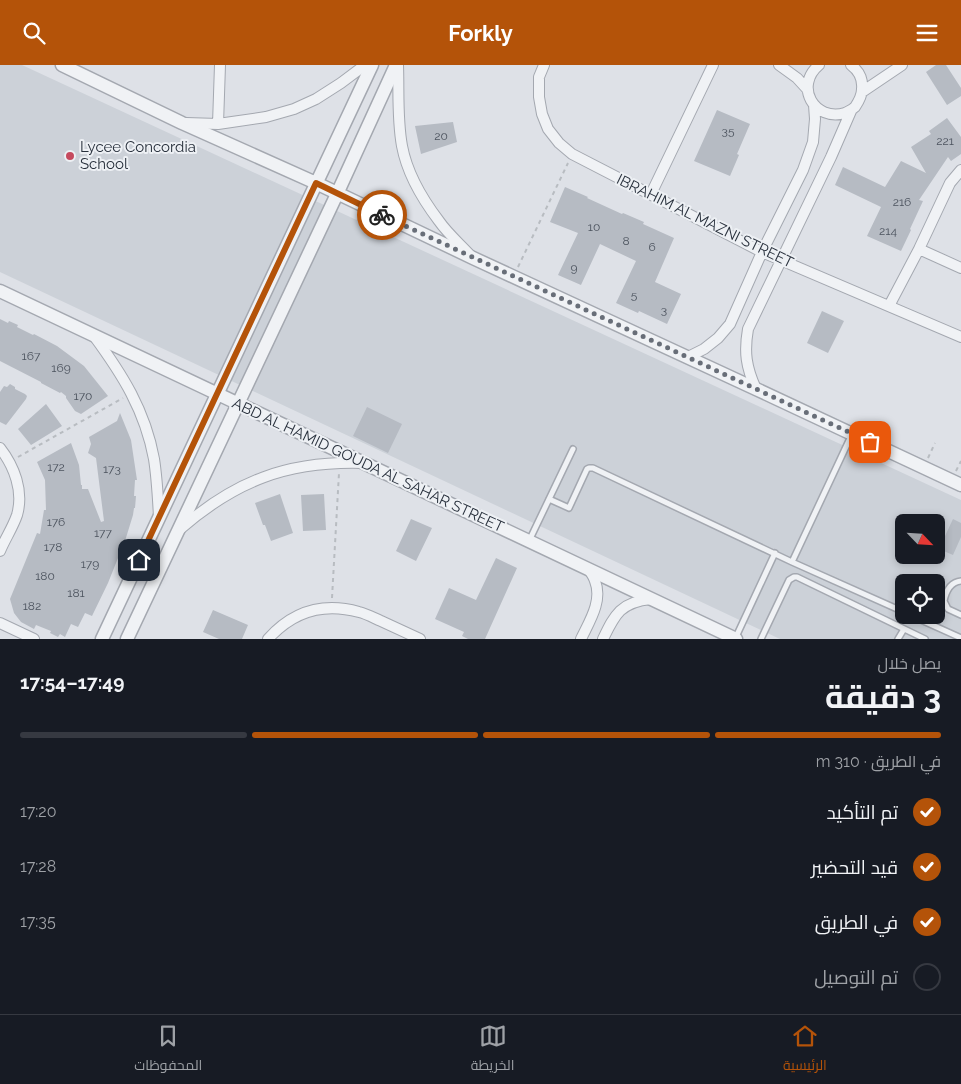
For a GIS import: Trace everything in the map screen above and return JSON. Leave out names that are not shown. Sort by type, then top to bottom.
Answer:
[{"type":"street","points":[[62,65],[182,123],[316,183],[961,485]]},
{"type":"street","points":[[218,124],[220,65]]},
{"type":"street","points":[[182,123],[218,124],[266,117],[294,109],[316,99],[365,65]]},
{"type":"street","points":[[102,639],[372,65]]},
{"type":"street","points":[[127,639],[397,65]]},
{"type":"street","points":[[397,65],[402,148],[411,173],[424,199],[440,223],[473,258]]},
{"type":"street","name":"IBRAHIM AL MAZNI STREET","points":[[544,65],[539,77],[539,97],[542,113],[548,129],[559,143],[572,154],[762,252],[961,337]]},
{"type":"street","points":[[651,194],[713,65]]},
{"type":"street","points":[[779,65],[797,78],[808,90]]},
{"type":"street","points":[[819,65],[810,75],[808,82],[810,98],[814,105],[820,111],[829,114],[838,115],[851,111]]},
{"type":"street","points":[[756,389],[746,359],[748,329],[831,157],[851,111],[860,100],[862,83],[860,74],[851,65]]},
{"type":"street","points":[[862,91],[902,65]]},
{"type":"street","points":[[688,357],[704,349],[718,338],[730,324],[762,252],[803,170],[812,143],[814,105]]},
{"type":"street","points":[[889,306],[919,249],[950,183],[961,170]]},
{"type":"street","points":[[919,249],[961,268]]},
{"type":"street","name":"ABD AL HAMID GOUDA AL SAHAR STREET","points":[[0,291],[736,639]]},
{"type":"street","points":[[93,335],[126,382],[138,406],[148,433],[154,459],[159,517]]},
{"type":"street","points":[[0,448],[10,462],[15,474],[19,501],[17,515],[0,551]]},
{"type":"street","points":[[178,531],[219,499],[265,477],[289,469],[315,465],[364,463]]},
{"type":"street","points":[[581,639],[596,607],[598,594],[596,581],[589,570]]},
{"type":"street","points":[[132,574],[153,584]]},
{"type":"street","points":[[602,639],[612,619],[620,610],[634,602],[651,599]]},
{"type":"street","points":[[268,639],[282,625],[297,616],[314,610],[332,607],[360,612],[420,639]]},
{"type":"street","points":[[0,623],[34,639]]},
{"type":"lane","points":[[792,562],[852,434]]},
{"type":"lane","points":[[529,542],[573,449]]},
{"type":"lane","points":[[549,499],[569,508],[586,469],[591,467],[792,562],[895,608]]},
{"type":"lane","points":[[736,639],[775,553]]},
{"type":"lane","points":[[761,639],[789,580],[794,577],[800,578],[925,639]]},
{"type":"lane","points":[[961,581],[951,585],[944,601],[948,609],[961,615]]},
{"type":"lane","points":[[930,624],[961,638]]},
{"type":"lane","points":[[898,639],[904,629]]},
{"type":"lane","points":[[910,639],[912,633]]},
{"type":"path","points":[[514,277],[572,154]]},
{"type":"path","points":[[10,462],[131,393]]},
{"type":"path","points":[[924,467],[935,443]]},
{"type":"path","points":[[332,607],[340,463]]},
{"type":"shaded area","points":[[0,65],[22,65],[961,500],[961,639],[780,639],[0,272]]},
{"type":"building","points":[[936,65],[946,65],[961,88],[961,96],[947,105],[926,72]]},
{"type":"building","points":[[717,110],[750,124],[730,176],[694,161]]},
{"type":"building","points":[[947,118],[961,137],[961,154],[951,161],[948,157],[919,200],[923,201],[901,251],[867,236],[881,207],[835,185],[843,167],[885,187],[901,161],[926,173],[911,147],[931,134],[929,131]]},
{"type":"building","points":[[453,122],[457,142],[421,154],[415,126]]},
{"type":"building","points":[[565,187],[622,214],[644,222],[643,224],[674,238],[655,282],[681,294],[667,324],[616,303],[636,261],[600,244],[581,285],[558,275],[578,233],[550,222]]},
{"type":"building","points":[[822,311],[844,321],[828,353],[807,343]]},
{"type":"building","points":[[0,319],[18,325],[17,327],[57,346],[84,366],[108,396],[81,414],[75,411],[66,396],[61,392],[0,361]]},
{"type":"building","points":[[10,384],[27,396],[6,425],[0,422],[0,392],[4,386],[7,387]]},
{"type":"building","points":[[46,404],[62,426],[31,445],[18,429]]},
{"type":"building","points":[[367,407],[402,424],[388,453],[353,436]]},
{"type":"building","points":[[120,413],[131,440],[137,480],[135,480],[135,508],[121,554],[92,616],[85,613],[78,627],[71,624],[65,637],[60,634],[58,637],[50,633],[51,631],[36,625],[34,629],[21,622],[14,613],[10,599],[37,533],[40,534],[44,510],[46,510],[45,480],[37,462],[71,443],[79,465],[82,489],[88,489],[101,522],[104,521],[96,458],[88,453],[91,444],[89,437],[117,421]]},
{"type":"building","points":[[280,494],[293,533],[271,541],[255,503]]},
{"type":"building","points":[[324,494],[326,530],[303,531],[301,495]]},
{"type":"building","points":[[411,519],[432,528],[416,561],[396,551]]},
{"type":"building","points":[[953,519],[961,523],[961,537],[953,555],[945,552],[945,536]]},
{"type":"building","points":[[496,558],[517,568],[485,639],[468,639],[462,636],[464,632],[435,619],[449,588],[476,600]]},
{"type":"building","points":[[213,610],[248,625],[242,639],[219,639],[203,632]]},
{"type":"way so far","points":[[382,215],[870,442]]},
{"type":"place","name":"Lycee Concordia School","points":[[70,156]]},
{"type":"route","points":[[139,560],[316,183],[382,215]]}]
